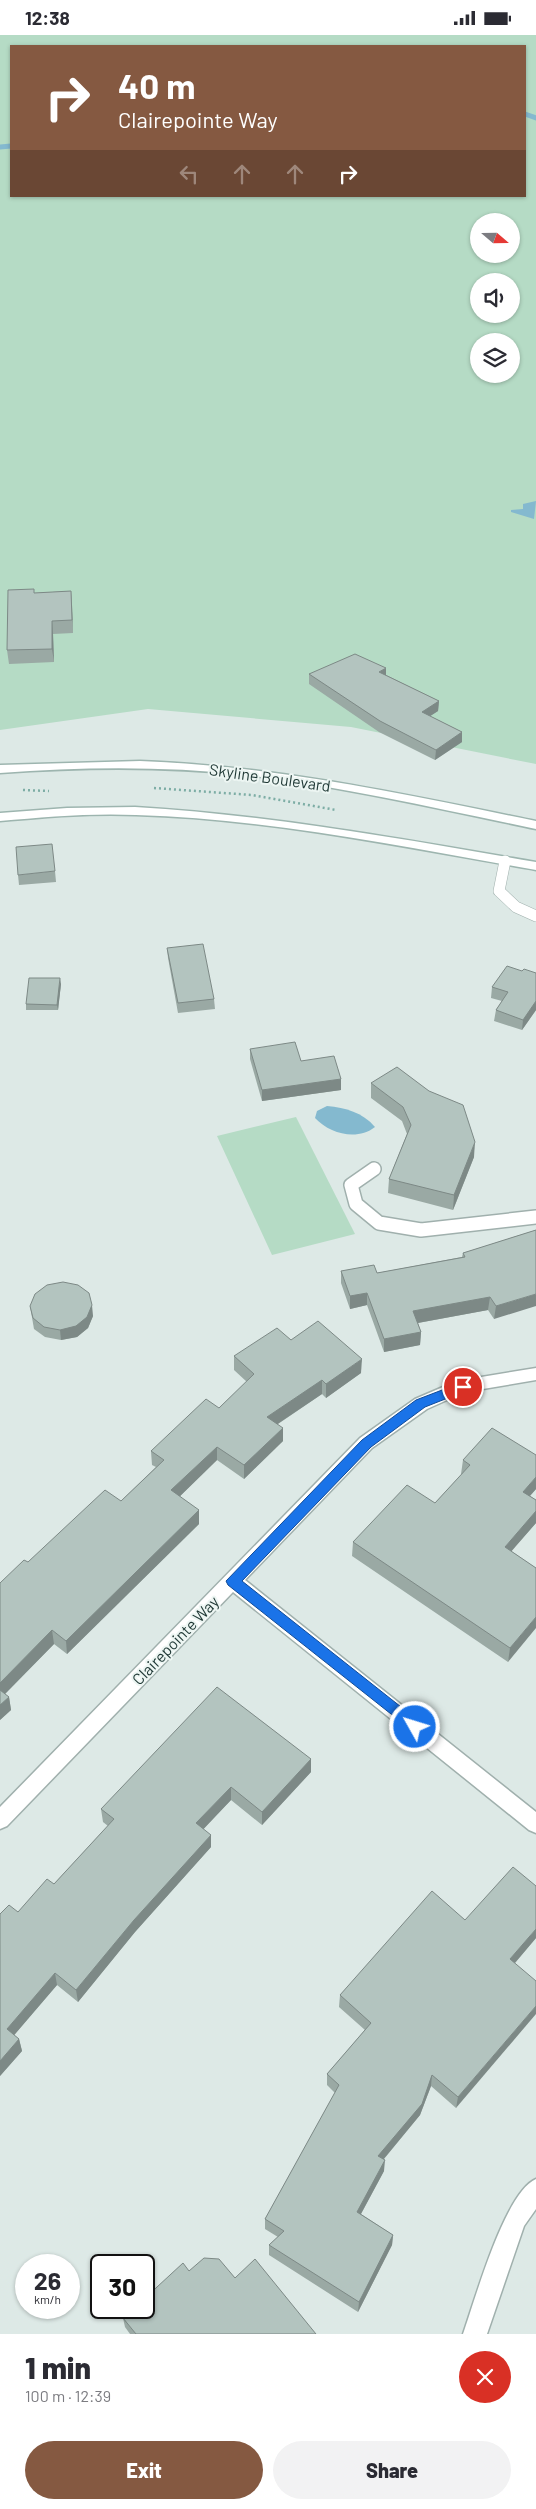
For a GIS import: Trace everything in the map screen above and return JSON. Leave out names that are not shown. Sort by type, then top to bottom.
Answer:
[{"type":"main road","name":"Skyline Boulevard","points":[[0,769],[72,763],[225,769],[291,778],[536,825]]},
{"type":"main road","points":[[0,817],[28,813],[98,811],[178,812],[260,821],[536,866]]},
{"type":"main road","name":"Clairepointe Way","points":[[0,1820],[366,1443],[421,1404],[463,1387],[536,1374]]},
{"type":"main road","points":[[233,1581],[536,1824]]},
{"type":"main road","points":[[475,2334],[515,2220],[536,2190]]},
{"type":"lane","points":[[505,861],[499,891],[516,907],[536,916]]},
{"type":"lane","points":[[374,1169],[351,1185],[356,1204],[379,1223],[421,1230],[536,1217]]},
{"type":"green space","points":[[0,35],[536,35],[536,764],[351,727],[148,709],[0,730]]},
{"type":"green space","points":[[296,1117],[355,1234],[272,1255],[217,1136]]},
{"type":"water","points":[[536,501],[534,519],[511,512],[511,510],[523,509],[523,504]]},
{"type":"water","points":[[327,1106],[359,1114],[375,1127],[360,1134],[352,1135],[336,1132],[321,1124],[315,1118],[317,1111]]},
{"type":"building","points":[[34,589],[34,593],[71,591],[72,620],[52,621],[52,649],[7,650],[8,590]]},
{"type":"building","points":[[355,654],[386,668],[379,672],[439,701],[422,712],[462,732],[436,750],[380,721],[309,674]]},
{"type":"building","points":[[52,844],[55,871],[18,875],[16,847]]},
{"type":"building","points":[[203,944],[214,999],[178,1003],[167,948]]},
{"type":"building","points":[[507,966],[536,973],[536,1001],[523,1020],[496,1010],[508,992],[492,987]]},
{"type":"building","points":[[29,978],[60,978],[57,1005],[26,1004]]},
{"type":"building","points":[[295,1042],[301,1061],[334,1056],[341,1079],[262,1090],[250,1049]]},
{"type":"building","points":[[397,1067],[429,1091],[463,1105],[475,1142],[454,1195],[389,1179],[411,1125],[403,1107],[371,1083]]},
{"type":"building","points":[[536,1230],[536,1294],[496,1306],[490,1297],[413,1311],[421,1332],[384,1339],[367,1293],[350,1296],[341,1271],[374,1265],[377,1273],[465,1257],[463,1253]]},
{"type":"building","points":[[63,1282],[78,1285],[89,1293],[92,1305],[87,1317],[76,1326],[60,1330],[44,1327],[33,1318],[30,1306],[35,1294],[47,1285]]},
{"type":"building","points":[[318,1321],[362,1359],[326,1384],[322,1380],[267,1417],[283,1428],[244,1465],[217,1447],[171,1490],[199,1510],[66,1641],[52,1630],[0,1683],[0,1583],[24,1560],[28,1562],[105,1490],[121,1501],[164,1460],[151,1451],[206,1399],[219,1408],[254,1374],[234,1356],[277,1328],[291,1340]]},
{"type":"building","points":[[492,1428],[536,1455],[536,1477],[523,1492],[536,1500],[536,1511],[505,1547],[536,1568],[536,1617],[510,1648],[353,1542],[407,1485],[435,1503],[470,1465],[463,1460]]},
{"type":"building","points":[[217,1687],[311,1759],[262,1812],[231,1787],[196,1823],[211,1835],[134,1920],[76,1990],[55,1973],[7,2029],[19,2039],[0,2061],[0,1914],[9,1905],[18,1912],[47,1879],[54,1884],[114,1819],[101,1809]]},
{"type":"building","points":[[0,1690],[9,1697],[0,1705]]},
{"type":"building","points":[[513,1867],[536,1886],[536,1929],[510,1959],[536,1981],[536,2006],[458,2097],[432,2075],[422,2104],[378,2156],[385,2160],[357,2212],[393,2235],[359,2302],[269,2245],[284,2231],[265,2219],[339,2085],[327,2074],[371,2023],[340,1995],[432,1891],[465,1920]]},
{"type":"building","points":[[204,2258],[219,2259],[235,2278],[255,2259],[316,2334],[136,2334],[124,2319],[155,2319],[155,2289],[183,2263],[189,2271]]},
{"type":"waterway","points":[[526,114],[536,118]]},
{"type":"waterway","points":[[0,147],[10,146]]},
{"type":"route","points":[[415,1727],[233,1581],[366,1443],[421,1404],[463,1387]]}]
